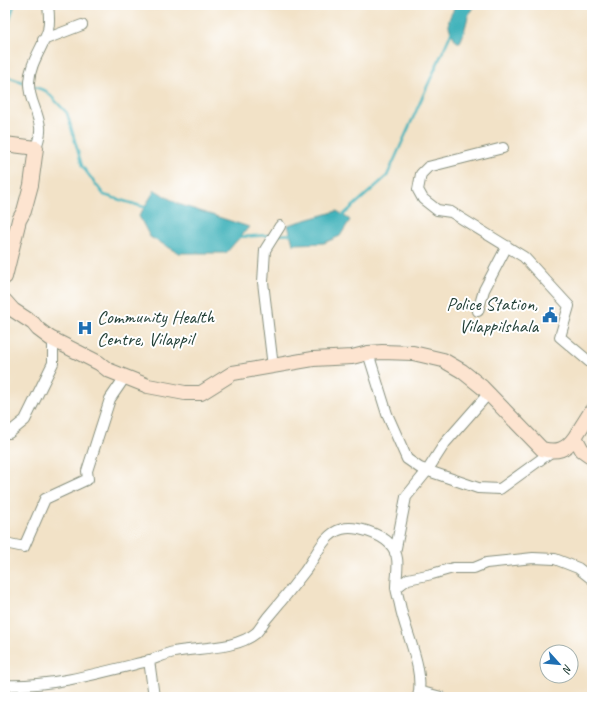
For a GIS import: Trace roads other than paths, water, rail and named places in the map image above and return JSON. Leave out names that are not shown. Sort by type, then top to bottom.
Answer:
[{"type":"street","points":[[5,277],[19,220],[24,211],[31,184],[40,127],[33,106],[29,88],[29,80],[34,60],[49,22],[48,5]]},
{"type":"street","points":[[43,40],[82,25]]},
{"type":"street","points":[[5,144],[36,148]]},
{"type":"street","points":[[503,148],[428,167],[421,174],[418,190],[423,199],[437,210],[451,212],[524,257],[534,266],[569,306],[560,336],[592,364]]},
{"type":"street","points":[[273,367],[263,282],[265,250],[280,226]]},
{"type":"street","points":[[478,311],[484,290],[507,246]]},
{"type":"street","points":[[5,301],[13,310],[33,323],[38,329],[53,339],[99,363],[108,370],[148,386],[185,393],[201,393],[233,374],[313,359],[352,357],[368,353],[413,353],[443,360],[462,371],[489,393],[542,449],[551,452]]},
{"type":"street","points":[[5,433],[9,433],[25,420],[53,363],[53,339]]},
{"type":"street","points":[[368,353],[387,414],[407,459],[427,470],[478,488],[500,489],[551,452],[562,450],[569,446],[592,410]]},
{"type":"street","points":[[5,543],[24,548],[45,499],[88,479],[86,470],[110,399],[125,377]]},
{"type":"street","points":[[395,553],[406,497],[427,470],[445,443],[489,393]]},
{"type":"street","points":[[575,437],[582,450],[592,457]]},
{"type":"street","points":[[5,685],[27,686],[62,680],[149,660],[174,652],[238,643],[256,633],[304,572],[331,534],[341,529],[360,529],[390,543],[395,553],[398,568],[396,588],[402,616],[416,659],[420,695],[441,697]]},
{"type":"street","points":[[396,588],[408,579],[452,568],[474,568],[490,563],[533,558],[555,559],[578,568],[592,579]]},
{"type":"street","points":[[149,660],[154,697]]},
{"type":"water","points":[[454,5],[475,5],[469,13],[460,42],[457,42],[449,27],[449,20]]},
{"type":"water","points":[[155,190],[178,204],[249,227],[226,253],[179,253],[150,237],[139,216]]},
{"type":"water","points":[[337,211],[350,220],[340,236],[324,243],[293,244],[288,225]]},
{"type":"waterway","points":[[5,36],[14,5]]},
{"type":"waterway","points":[[341,217],[387,176],[452,31]]},
{"type":"waterway","points":[[5,76],[22,82]]},
{"type":"waterway","points":[[35,87],[46,91],[67,113],[82,166],[104,195],[147,208]]},
{"type":"waterway","points":[[278,235],[292,234]]},
{"type":"waterway","points":[[238,237],[271,235]]},
{"type":"place","name":"Police Station, Vilappilshala","points":[[550,315]]},
{"type":"place","name":"Community Health Centre, Vilappil","points":[[85,328]]}]
